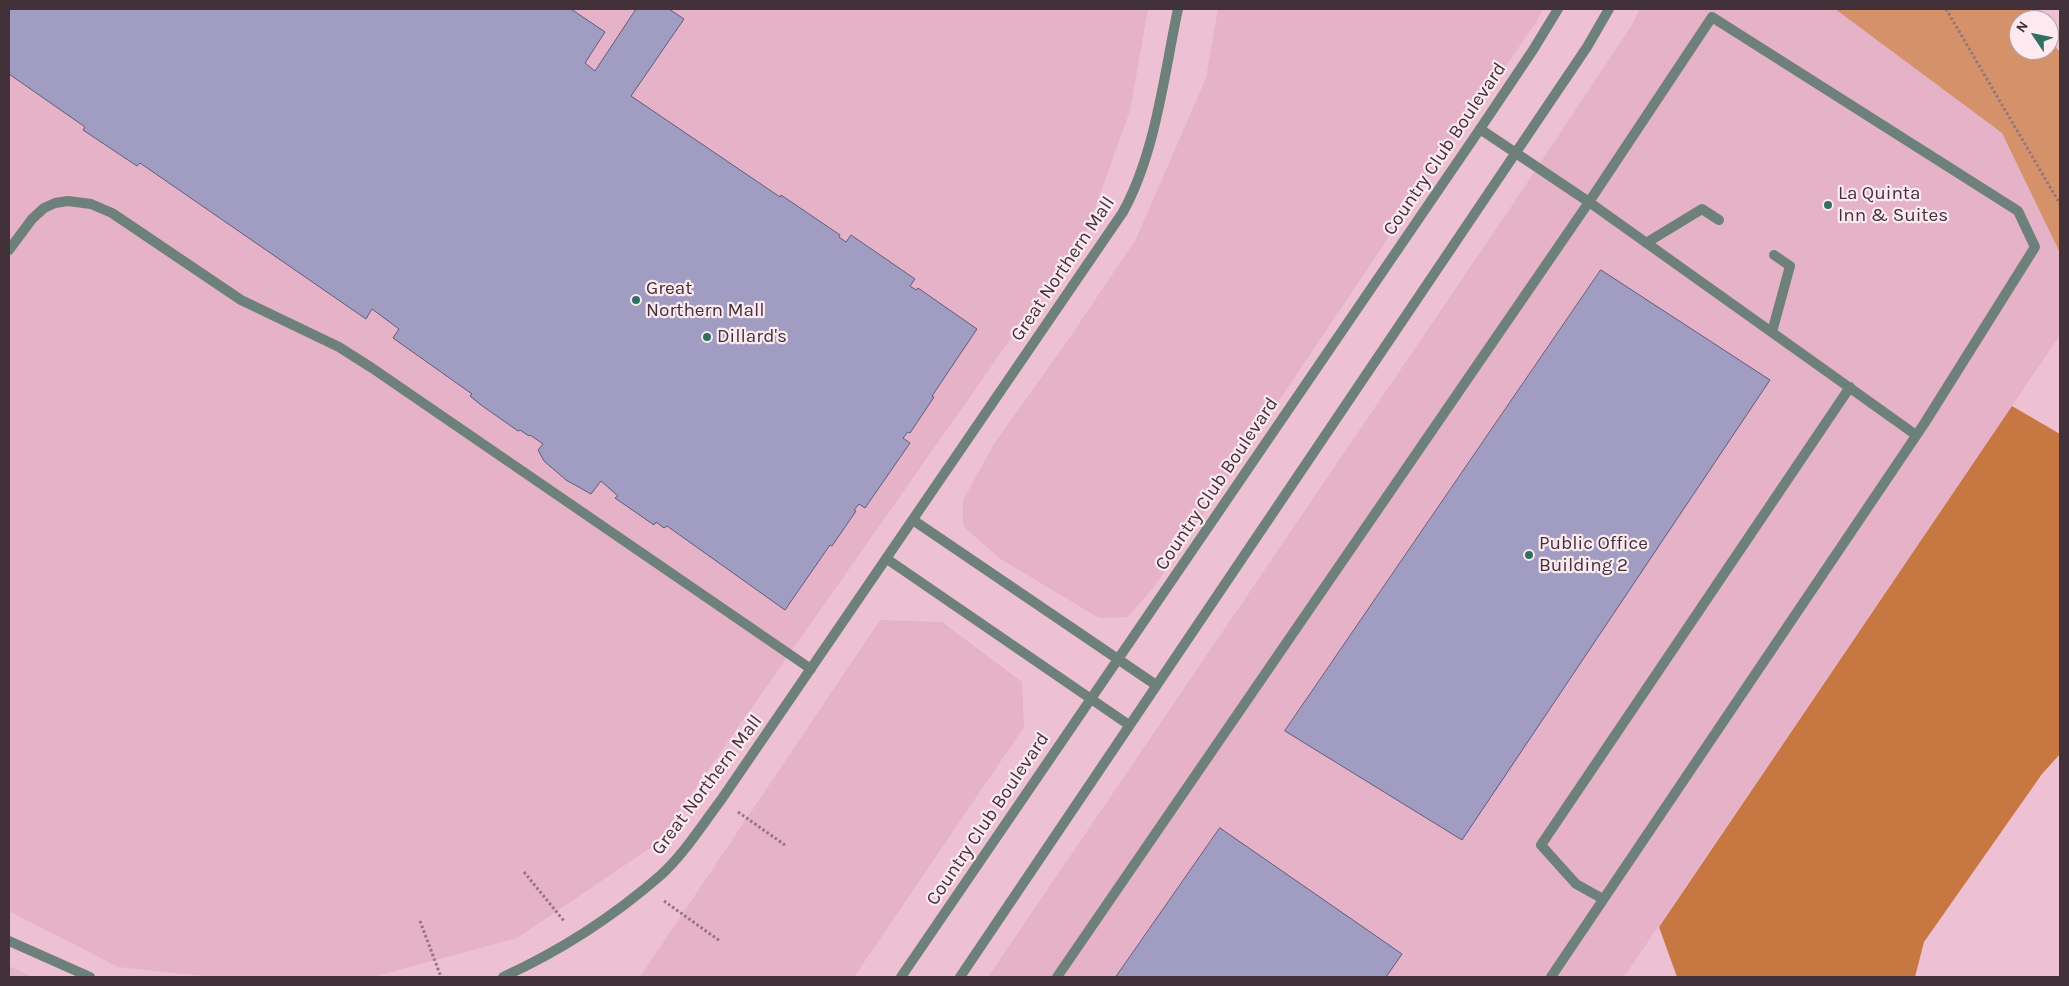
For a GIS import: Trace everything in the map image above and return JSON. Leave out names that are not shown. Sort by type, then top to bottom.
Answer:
[{"type":"street","name":"Great Northern Mall","points":[[503,977],[550,954],[577,937],[645,887],[677,858],[721,800],[1098,250],[1129,201],[1141,172],[1159,108],[1178,9]]},
{"type":"street","name":"Country Club Boulevard","points":[[901,977],[1480,129],[1558,9]]},
{"type":"street","points":[[960,977],[1587,47],[1609,9]]},
{"type":"street","points":[[1057,977],[1589,202],[1712,17],[2018,211],[2035,247],[1916,435],[1551,977]]},
{"type":"street","points":[[1480,129],[1514,154],[1589,202],[1916,435]]},
{"type":"street","points":[[9,250],[32,219],[44,208],[55,203],[78,202],[112,213],[241,300],[339,347],[811,669]]},
{"type":"street","points":[[1646,243],[1702,208],[1719,220]]},
{"type":"street","points":[[1772,332],[1790,266],[1774,254]]},
{"type":"street","points":[[1603,899],[1576,884],[1541,845],[1850,387]]},
{"type":"street","points":[[913,520],[1156,686]]},
{"type":"street","points":[[887,559],[1129,725]]},
{"type":"street","points":[[9,941],[90,977]]},
{"type":"path","points":[[1946,9],[2060,204]]},
{"type":"path","points":[[721,800],[785,845]]},
{"type":"path","points":[[524,872],[577,937]]},
{"type":"path","points":[[645,887],[720,941]]},
{"type":"path","points":[[420,921],[441,977]]},
{"type":"shaded area","points":[[9,9],[1148,9],[1130,111],[1087,230],[656,844],[517,938],[373,977],[211,977],[118,967],[9,911]]},
{"type":"shaded area","points":[[1218,9],[1543,9],[1535,24],[1441,159],[1154,587],[1128,617],[1099,618],[999,558],[963,526],[963,500],[994,444],[1064,346],[1136,239],[1206,78]]},
{"type":"shaded area","points":[[1640,9],[1835,9],[2002,133],[2060,253],[2060,335],[1624,977],[988,977],[1509,210],[1630,28]]},
{"type":"shaded area","points":[[1835,9],[2029,9],[2009,10],[2009,60],[2059,60],[2059,52],[2060,53],[2060,253],[2002,133]]},
{"type":"shaded area","points":[[2012,406],[2060,434],[2060,754],[2042,774],[1924,942],[1915,977],[1677,977],[1659,927]]},
{"type":"shaded area","points":[[880,620],[942,622],[1022,682],[1024,727],[854,977],[640,977]]},
{"type":"shaded area","points":[[9,966],[32,977],[9,977]]},
{"type":"building","name":"Great Northern Mall","points":[[9,9],[571,9],[605,32],[585,63],[595,71],[636,9],[669,9],[684,19],[631,96],[780,197],[781,195],[840,235],[839,237],[846,242],[851,235],[915,279],[910,286],[916,290],[918,288],[977,329],[932,396],[934,397],[910,433],[908,432],[903,438],[910,443],[865,508],[859,504],[854,510],[856,511],[832,546],[830,545],[785,610],[667,526],[664,528],[656,522],[654,525],[615,498],[618,496],[601,481],[591,494],[566,480],[544,461],[538,450],[543,444],[530,435],[520,430],[518,431],[481,405],[470,396],[472,394],[393,338],[399,329],[372,309],[366,319],[140,163],[137,166],[83,130],[85,127],[9,74]]},
{"type":"building","name":"Public Office Building 2","points":[[1601,270],[1770,380],[1462,840],[1285,731]]},
{"type":"building","points":[[1220,828],[1402,954],[1386,977],[1116,977]]},
{"type":"place","name":"La Quinta Inn & Suites","points":[[1828,205]]},
{"type":"place","name":"Great Northern Mall","points":[[636,300]]},
{"type":"place","name":"Dillard's","points":[[707,337]]},
{"type":"place","name":"Public Office Building 2","points":[[1529,555]]}]
